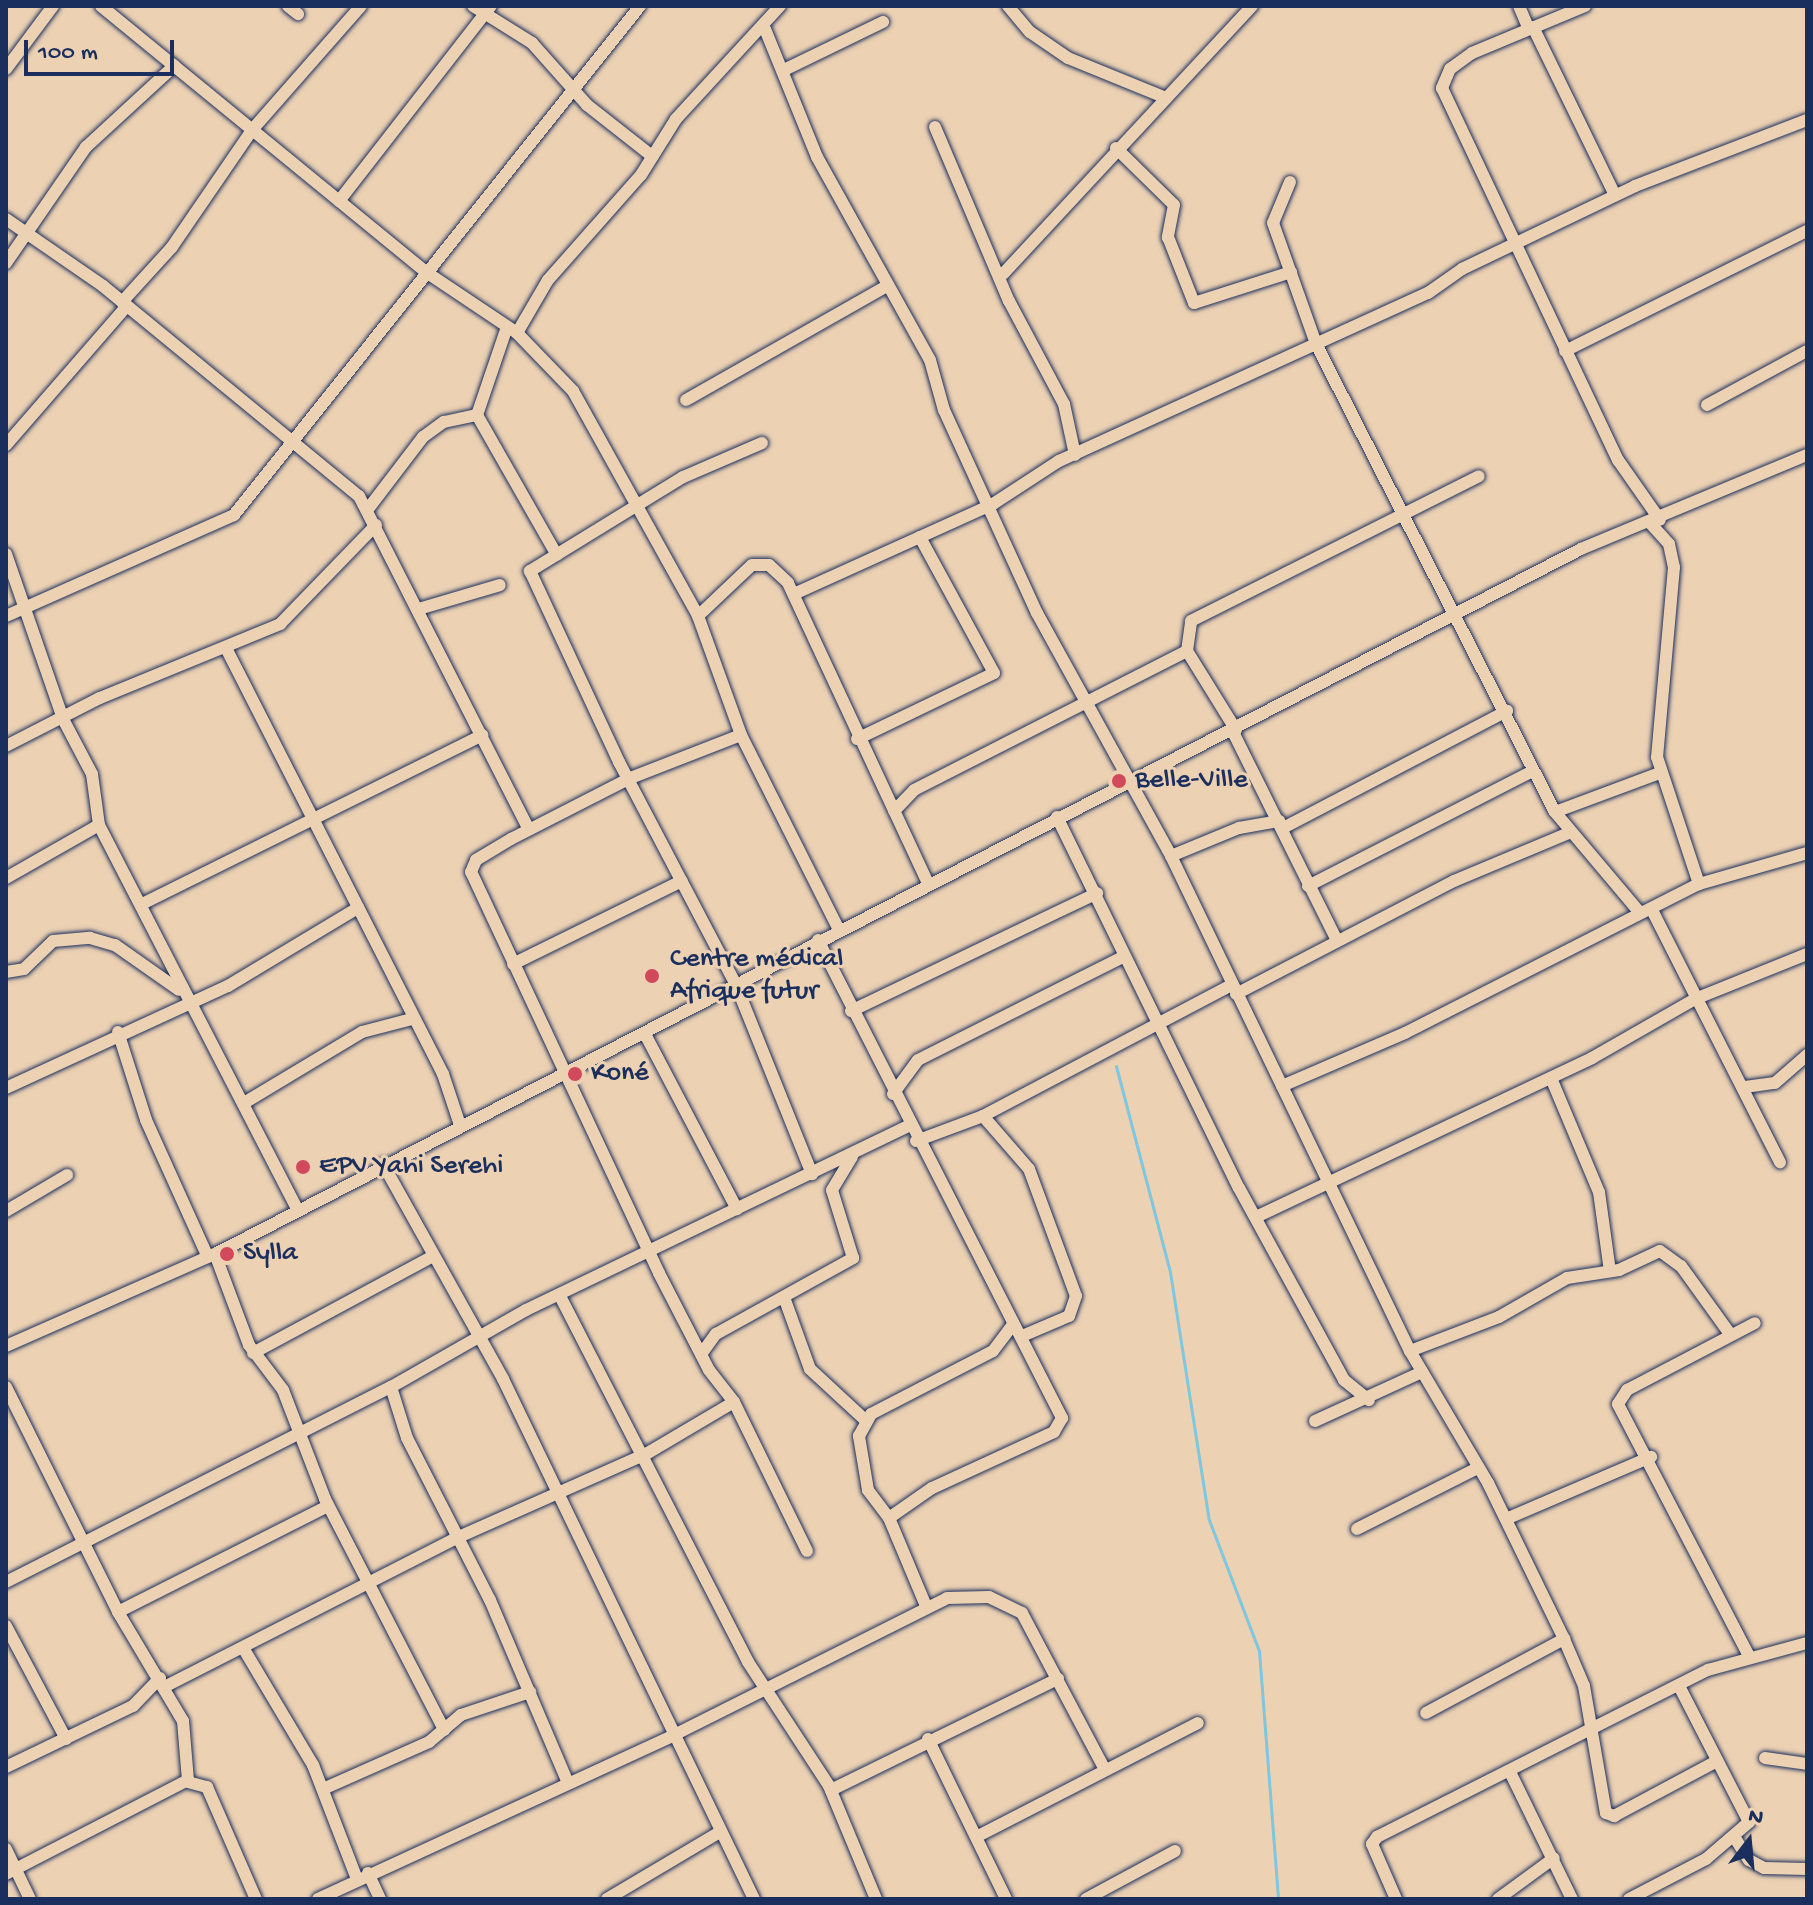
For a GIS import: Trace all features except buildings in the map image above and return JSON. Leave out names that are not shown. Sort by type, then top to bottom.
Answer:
[{"type":"street","points":[[6,69],[53,6]]},
{"type":"street","points":[[101,6],[429,274],[512,330],[573,391],[698,616],[741,735],[838,928]]},
{"type":"street","points":[[6,445],[172,247],[252,130],[361,6]]},
{"type":"street","points":[[473,6],[488,10],[532,43],[574,91],[652,156]]},
{"type":"street","points":[[6,616],[223,524],[295,443],[382,322],[429,274],[464,217],[502,183],[519,152],[574,91],[640,6]]},
{"type":"street","points":[[477,415],[512,330],[548,280],[652,156],[676,119],[765,29],[780,6]]},
{"type":"street","points":[[1008,6],[1068,58],[1166,98]]},
{"type":"street","points":[[1003,274],[1116,148],[1252,6]]},
{"type":"street","points":[[1519,6],[1615,195]]},
{"type":"street","points":[[1585,6],[1472,53],[1450,69],[1442,88],[1618,460],[1669,544],[1674,567],[1655,719],[1660,773],[1699,884]]},
{"type":"street","points":[[339,201],[488,10]]},
{"type":"street","points":[[786,69],[883,22]]},
{"type":"street","points":[[765,29],[786,69],[817,157],[930,360],[944,410],[993,504],[1037,613],[1091,702],[1127,781],[1171,856],[1410,1351],[1506,1519],[1564,1639],[1593,1732],[1606,1813],[1614,1816],[1717,1761]]},
{"type":"street","points":[[6,263],[86,147],[174,66]]},
{"type":"street","points":[[796,593],[993,504],[1075,455],[1316,344],[1615,195],[1807,120]]},
{"type":"street","points":[[935,127],[1003,274],[1009,301],[1064,404],[1075,455]]},
{"type":"street","points":[[1116,148],[1174,205],[1168,237],[1194,303],[1291,272]]},
{"type":"street","points":[[1290,182],[1273,223],[1316,344],[1507,711],[1555,812],[1569,833],[1646,912],[1745,1087],[1780,1162]]},
{"type":"street","points":[[6,219],[125,304],[295,443],[339,473],[368,509],[422,608],[529,829]]},
{"type":"street","points":[[1565,351],[1807,231]]},
{"type":"street","points":[[686,400],[887,286]]},
{"type":"street","points":[[1707,405],[1807,351]]},
{"type":"street","points":[[368,509],[423,437],[444,422],[477,415]]},
{"type":"street","points":[[477,415],[557,555]]},
{"type":"street","points":[[762,443],[705,465],[530,571],[538,599],[736,985],[812,1174]]},
{"type":"street","points":[[6,1346],[211,1256],[383,1164],[645,1034],[838,928],[1127,781],[1234,731],[1581,549],[1805,461]]},
{"type":"street","points":[[1337,941],[1234,731],[1187,651],[1185,632],[1201,613],[1479,476]]},
{"type":"street","points":[[6,746],[288,619],[376,525]]},
{"type":"street","points":[[857,739],[994,673],[920,537]]},
{"type":"street","points":[[6,554],[63,719],[92,774],[99,825],[297,1209]]},
{"type":"street","points":[[698,616],[752,565],[769,565],[796,593],[857,739],[928,883]]},
{"type":"street","points":[[422,608],[500,585]]},
{"type":"street","points":[[226,648],[316,821],[460,1125]]},
{"type":"street","points":[[894,811],[914,790],[1187,651]]},
{"type":"street","points":[[1171,856],[1239,828],[1281,825],[1507,711]]},
{"type":"street","points":[[142,904],[316,821],[482,735]]},
{"type":"street","points":[[741,735],[628,779],[529,829],[472,865],[513,964],[564,1073],[702,1353],[734,1402],[807,1551]]},
{"type":"street","points":[[1308,886],[1533,771]]},
{"type":"street","points":[[1555,812],[1660,773]]},
{"type":"street","points":[[1057,817],[1097,893],[1123,957],[1159,1021],[1256,1217],[1344,1380],[1369,1400]]},
{"type":"street","points":[[6,878],[99,825]]},
{"type":"street","points":[[916,1141],[983,1116],[1159,1021],[1234,990],[1569,833]]},
{"type":"street","points":[[1282,1086],[1405,1033],[1699,884],[1807,853]]},
{"type":"street","points":[[513,964],[682,881]]},
{"type":"street","points":[[851,1011],[1097,893]]},
{"type":"street","points":[[6,1088],[187,999],[358,908]]},
{"type":"street","points":[[6,972],[24,969],[53,941],[90,938],[115,945],[187,999]]},
{"type":"street","points":[[818,940],[908,1126],[1022,1336],[1062,1418],[1060,1428],[932,1488],[889,1518]]},
{"type":"street","points":[[1256,1217],[1551,1078],[1695,999],[1807,954]]},
{"type":"street","points":[[893,1094],[929,1054],[1123,957]]},
{"type":"street","points":[[244,1103],[362,1032],[412,1019]]},
{"type":"street","points":[[118,1032],[146,1120],[253,1353],[277,1379],[328,1506],[444,1730]]},
{"type":"street","points":[[645,1034],[737,1209]]},
{"type":"street","points":[[1745,1087],[1775,1083],[1807,1055]]},
{"type":"street","points":[[1551,1078],[1599,1192],[1610,1271]]},
{"type":"street","points":[[983,1116],[1029,1169],[1076,1296],[1069,1316],[1022,1336]]},
{"type":"street","points":[[6,1582],[300,1430],[391,1387],[560,1296],[908,1126]]},
{"type":"street","points":[[702,1353],[716,1334],[785,1300],[855,1255],[832,1190],[854,1154]]},
{"type":"street","points":[[383,1164],[479,1338],[754,1899]]},
{"type":"street","points":[[6,1211],[67,1175]]},
{"type":"street","points":[[1410,1351],[1499,1317],[1567,1278],[1610,1271],[1660,1251],[1671,1256],[1730,1334]]},
{"type":"street","points":[[253,1353],[433,1256]]},
{"type":"street","points":[[560,1296],[767,1688],[831,1790],[876,1899]]},
{"type":"street","points":[[785,1300],[810,1369],[865,1420]]},
{"type":"street","points":[[1749,1656],[1651,1457],[1625,1420],[1621,1394],[1755,1323]]},
{"type":"street","points":[[865,1420],[993,1351],[1013,1324]]},
{"type":"street","points":[[1315,1421],[1369,1400],[1422,1372]]},
{"type":"street","points":[[6,1387],[118,1612],[163,1682],[186,1728],[188,1782]]},
{"type":"street","points":[[391,1387],[454,1539],[530,1692],[568,1783]]},
{"type":"street","points":[[6,1767],[133,1706],[163,1682],[245,1651],[454,1539],[646,1454],[734,1402]]},
{"type":"street","points":[[865,1420],[860,1465],[889,1518],[926,1606]]},
{"type":"street","points":[[1506,1519],[1651,1457]]},
{"type":"street","points":[[1357,1529],[1478,1468]]},
{"type":"street","points":[[118,1612],[328,1506]]},
{"type":"street","points":[[318,1899],[362,1876],[674,1735],[926,1606],[973,1596],[1005,1600],[1030,1623],[1104,1768]]},
{"type":"street","points":[[6,1626],[66,1739]]},
{"type":"street","points":[[1426,1713],[1564,1639]]},
{"type":"street","points":[[1396,1899],[1373,1840],[1511,1774],[1679,1686],[1749,1656],[1807,1643]]},
{"type":"street","points":[[245,1651],[323,1789],[362,1876],[380,1899]]},
{"type":"street","points":[[831,1790],[928,1739],[1058,1679]]},
{"type":"street","points":[[1629,1899],[1735,1838],[1749,1822],[1679,1686]]},
{"type":"street","points":[[323,1789],[444,1730],[461,1715],[530,1692]]},
{"type":"street","points":[[978,1836],[1104,1768],[1198,1723]]},
{"type":"street","points":[[928,1739],[978,1836],[1006,1899]]},
{"type":"street","points":[[1765,1758],[1807,1764]]},
{"type":"street","points":[[1511,1774],[1572,1899]]},
{"type":"street","points":[[11,1872],[188,1782],[207,1787],[256,1899]]},
{"type":"street","points":[[613,1897],[720,1832]]},
{"type":"street","points":[[1735,1838],[1749,1860],[1764,1868],[1807,1869]]},
{"type":"street","points":[[6,1849],[11,1872],[30,1899]]},
{"type":"street","points":[[1086,1899],[1175,1851]]},
{"type":"street","points":[[1498,1899],[1554,1858]]},
{"type":"waterway","points":[[1116,1066],[1170,1272],[1209,1520],[1259,1651],[1278,1899]]},
{"type":"place","name":"Belle-Ville","points":[[1119,781]]},
{"type":"place","name":"Centre médical Afrique futur","points":[[652,976]]},
{"type":"place","name":"Koné","points":[[575,1074]]},
{"type":"place","name":"EPV Yahi Serehi","points":[[303,1167]]},
{"type":"place","name":"Sylla","points":[[227,1254]]}]
